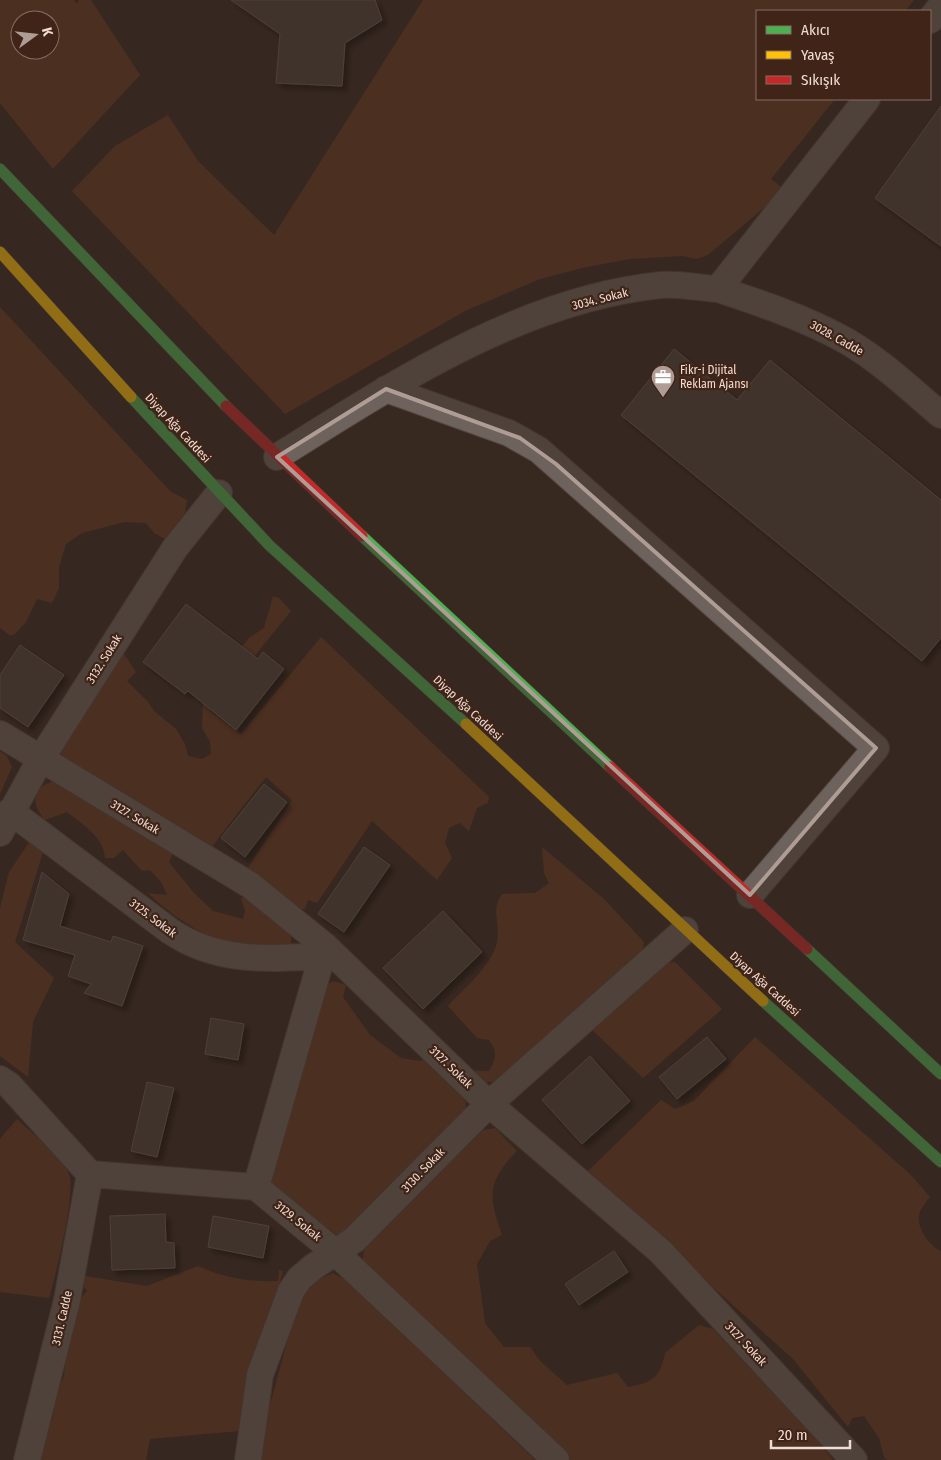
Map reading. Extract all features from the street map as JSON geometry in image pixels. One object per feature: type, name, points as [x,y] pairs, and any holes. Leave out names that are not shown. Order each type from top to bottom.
[{"type":"main road","points":[[0,169],[187,368],[277,457],[589,749],[941,1074]]},
{"type":"main road","name":"Diyap Ağa Caddesi","points":[[0,252],[219,493],[269,545],[422,683],[685,930],[941,1162]]},
{"type":"street","points":[[931,19],[941,6]]},
{"type":"street","points":[[718,289],[866,100]]},
{"type":"street","name":"3034. Sokak","points":[[277,457],[386,389],[440,359],[510,326],[590,299],[662,285],[718,289]]},
{"type":"street","name":"3028. Cadde","points":[[718,289],[761,303],[842,339],[878,362],[941,414]]},
{"type":"street","points":[[386,389],[509,434],[538,450],[876,748],[750,896]]},
{"type":"street","name":"3132. Sokak","points":[[5,822],[40,760],[174,548],[219,493]]},
{"type":"street","name":"3127. Sokak","points":[[0,734],[250,886],[489,1104],[660,1252],[854,1460]]},
{"type":"street","name":"3125. Sokak","points":[[5,822],[170,931],[197,946],[228,956],[244,958],[323,951]]},
{"type":"street","name":"3130. Sokak","points":[[248,1460],[260,1375],[291,1291],[299,1279],[313,1267],[354,1240],[489,1104],[685,930]]},
{"type":"street","points":[[0,1078],[9,1085],[90,1174],[256,1187],[323,951]]},
{"type":"street","name":"3131. Cadde","points":[[27,1460],[67,1300],[90,1174]]},
{"type":"street","name":"3129. Sokak","points":[[256,1187],[336,1253],[556,1460]]},
{"type":"highlighted area","points":[[386,389],[520,438],[556,464],[876,748],[750,895],[277,457]]},
{"type":"shaded area","points":[[0,0],[74,0],[77,4],[79,0],[91,0],[140,75],[53,169],[0,103]]},
{"type":"shaded area","points":[[423,0],[914,0],[906,10],[756,10],[756,100],[834,100],[771,179],[785,190],[708,255],[696,259],[683,256],[630,259],[582,268],[540,279],[465,311],[285,414],[72,191],[115,146],[168,115],[198,161],[274,235]]},
{"type":"shaded area","points":[[0,307],[171,492],[187,500],[185,513],[165,539],[154,533],[146,523],[125,522],[82,533],[66,544],[59,567],[59,588],[52,603],[37,599],[26,622],[14,635],[9,635],[0,628]]},
{"type":"shaded area","points":[[273,596],[279,598],[291,611],[210,711],[241,734],[321,637],[489,797],[488,803],[477,808],[469,831],[460,823],[449,828],[445,843],[452,858],[437,880],[372,821],[317,903],[308,900],[305,909],[297,909],[247,869],[292,800],[266,777],[210,849],[60,760],[59,747],[124,654],[136,672],[127,681],[148,702],[154,711],[176,729],[185,744],[188,756],[202,759],[211,754],[210,742],[202,728],[203,702],[237,652],[250,637],[264,628]]},
{"type":"shaded area","points":[[0,751],[7,756],[12,767],[0,794]]},
{"type":"shaded area","points":[[54,781],[174,851],[169,862],[194,893],[213,911],[243,919],[245,910],[241,899],[245,895],[291,932],[291,945],[256,948],[231,944],[205,934],[168,911],[148,893],[167,895],[161,882],[150,870],[142,871],[123,850],[114,858],[105,858],[104,850],[96,837],[67,812],[45,820],[37,808],[37,792],[41,787]]},
{"type":"shaded area","points":[[30,841],[44,849],[15,942],[54,978],[33,1022],[28,1077],[0,1056],[0,908],[9,872]]},
{"type":"shaded area","points":[[542,847],[604,899],[644,942],[642,955],[623,967],[590,1001],[500,1082],[481,1082],[465,1070],[489,1071],[494,1059],[494,1048],[489,1040],[477,1038],[448,1006],[484,968],[494,951],[498,935],[496,912],[502,894],[535,893],[549,883],[544,873]]},
{"type":"shaded area","points":[[675,962],[722,1009],[643,1078],[590,1028],[663,963]]},
{"type":"shaded area","points":[[333,981],[346,985],[343,997],[370,1035],[401,1058],[420,1061],[428,1056],[466,1102],[465,1115],[345,1234],[335,1234],[283,1194],[269,1180],[324,987]]},
{"type":"shaded area","points":[[755,1037],[911,1175],[930,1197],[921,1210],[919,1220],[925,1236],[932,1245],[941,1251],[941,1460],[888,1460],[884,1457],[879,1438],[864,1416],[852,1418],[848,1427],[793,1359],[586,1173],[661,1100],[675,1109],[694,1101]]},
{"type":"shaded area","points":[[17,1119],[55,1154],[70,1178],[71,1188],[67,1219],[49,1298],[0,1292],[0,1139]]},
{"type":"shaded area","points":[[495,1128],[517,1151],[500,1172],[493,1190],[494,1209],[502,1235],[490,1241],[477,1264],[485,1323],[504,1347],[530,1347],[541,1362],[567,1385],[617,1373],[628,1387],[643,1384],[654,1378],[665,1353],[699,1325],[713,1329],[811,1432],[833,1460],[568,1460],[362,1264],[365,1244],[483,1130]]},
{"type":"shaded area","points":[[198,1266],[227,1276],[257,1281],[278,1281],[279,1270],[283,1271],[239,1431],[150,1439],[146,1460],[36,1460],[47,1426],[52,1420],[57,1392],[64,1376],[67,1345],[75,1305],[87,1291],[83,1285],[85,1276],[147,1286]]},
{"type":"shaded area","points":[[333,1273],[345,1280],[535,1460],[258,1460],[262,1434],[299,1298],[317,1280]]},
{"type":"building","points":[[231,0],[375,0],[382,20],[345,43],[342,86],[276,83],[280,34]]},
{"type":"building","points":[[941,106],[941,246],[875,198]]},
{"type":"building","points":[[674,349],[737,400],[770,360],[941,500],[941,638],[922,661],[621,415]]},
{"type":"building","points":[[186,604],[258,659],[263,652],[284,669],[236,730],[188,691],[185,694],[143,662]]},
{"type":"building","points":[[20,645],[64,675],[28,727],[0,708],[0,675]]},
{"type":"building","points":[[264,784],[287,802],[245,857],[221,838]]},
{"type":"building","points":[[364,847],[390,865],[344,932],[318,914]]},
{"type":"building","points":[[42,872],[69,894],[60,926],[111,942],[113,936],[143,946],[122,1006],[84,993],[91,984],[68,976],[75,955],[23,940]]},
{"type":"building","points":[[443,911],[482,952],[423,1009],[383,968]]},
{"type":"building","points":[[211,1018],[244,1024],[238,1060],[205,1054]]},
{"type":"building","points":[[707,1037],[726,1059],[677,1099],[659,1077]]},
{"type":"building","points":[[590,1056],[630,1101],[582,1144],[542,1100]]},
{"type":"building","points":[[147,1082],[174,1088],[157,1157],[131,1151]]},
{"type":"building","points":[[165,1214],[166,1242],[174,1243],[175,1268],[112,1270],[110,1216]]},
{"type":"building","points":[[213,1216],[269,1226],[263,1258],[208,1247]]},
{"type":"building","points":[[614,1251],[628,1272],[579,1305],[565,1284]]},
{"type":"traffic: fast","points":[[0,169],[226,406]]},
{"type":"traffic: fast","points":[[131,397],[269,545],[466,724]]},
{"type":"traffic: fast","points":[[362,536],[610,767]]},
{"type":"traffic: fast","points":[[807,949],[941,1074]]},
{"type":"traffic: fast","points":[[763,1001],[941,1162]]},
{"type":"traffic: slow","points":[[0,252],[131,397]]},
{"type":"traffic: slow","points":[[466,724],[763,1001]]},
{"type":"traffic: jam","points":[[226,406],[362,536]]},
{"type":"traffic: jam","points":[[610,767],[807,949]]},
{"type":"place","name":"Fikr-i Dijital Reklam Ajansı","points":[[663,398]]}]
